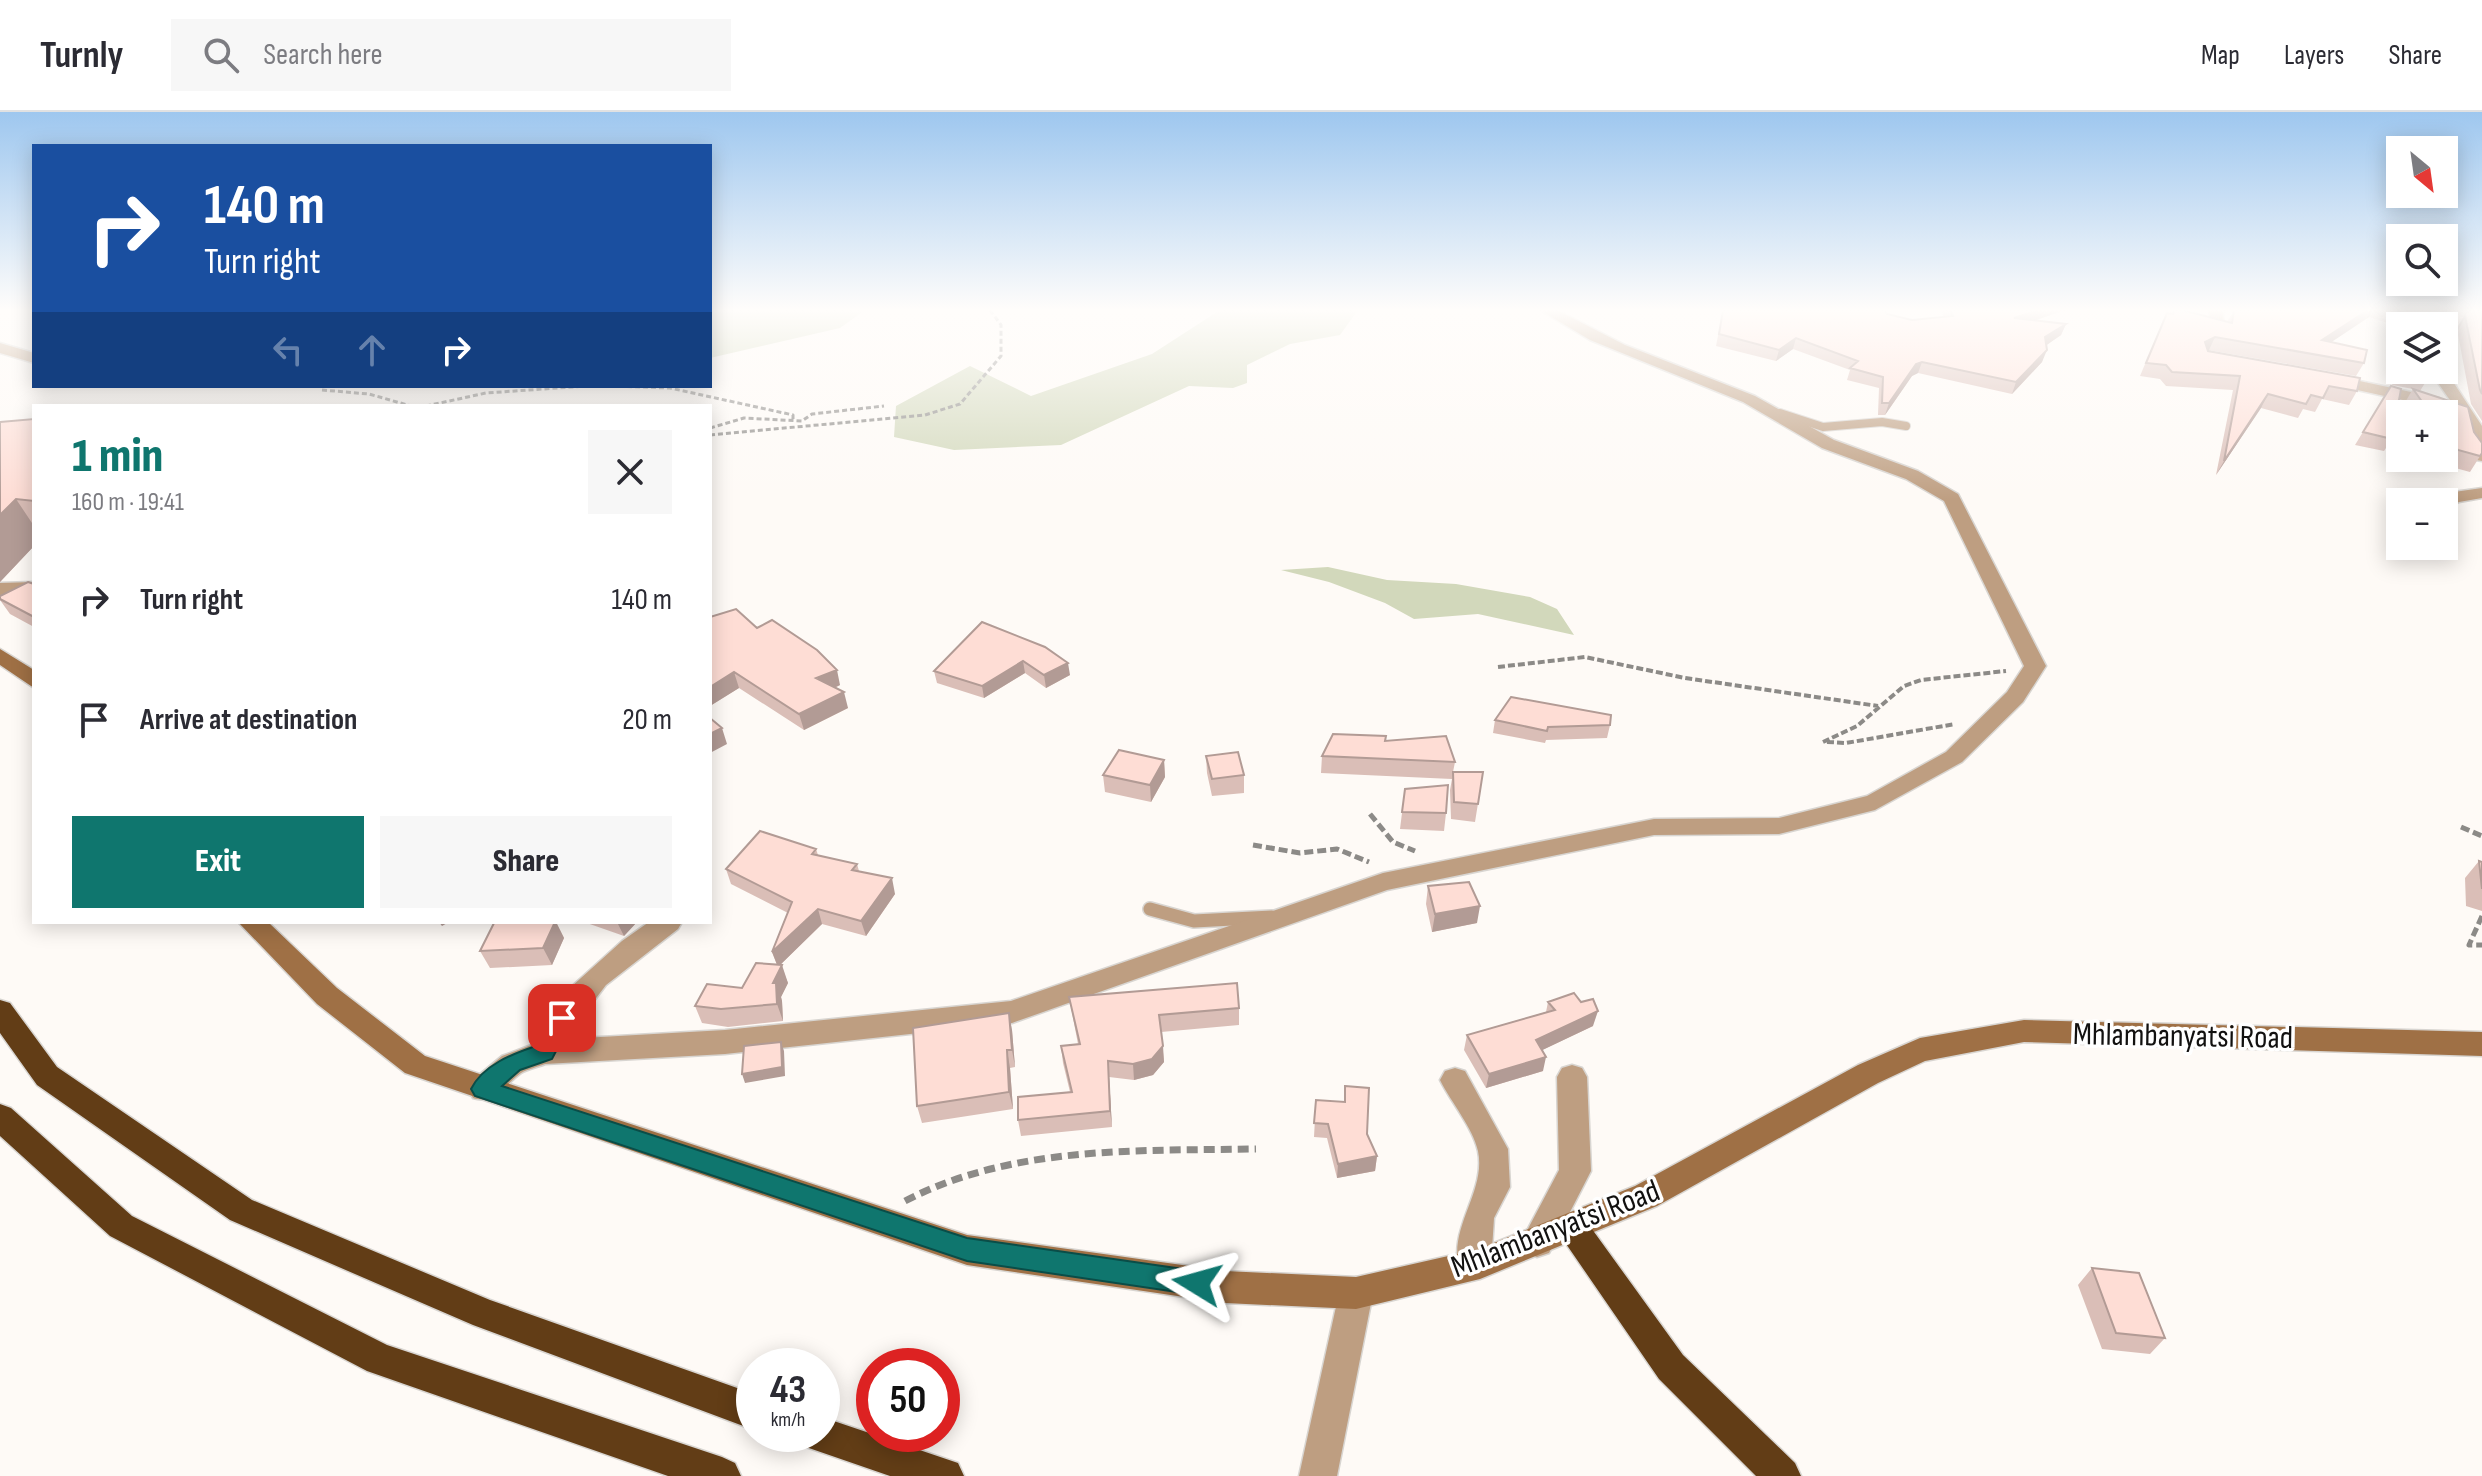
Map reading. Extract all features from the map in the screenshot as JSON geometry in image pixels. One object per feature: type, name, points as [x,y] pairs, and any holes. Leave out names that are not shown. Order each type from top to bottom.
[{"type":"highway","points":[[0,1011],[47,1076],[241,1210],[485,1314],[736,1405]]},
{"type":"highway","points":[[0,1117],[121,1226],[379,1359],[722,1476]]},
{"type":"highway","points":[[1573,1228],[1671,1367],[1782,1476]]},
{"type":"highway","points":[[840,1441],[945,1476]]},
{"type":"main road","points":[[0,655],[32,679]]},
{"type":"main road","name":"Mhlambanyatsi Road","points":[[253,924],[327,996],[415,1065],[967,1250],[1225,1287],[1356,1293],[1474,1265],[1573,1228],[1646,1196],[1868,1074],[1920,1050],[2024,1031],[2482,1044]]},
{"type":"street","points":[[483,1089],[512,1064],[544,1052],[725,1042],[1012,1012],[1279,917],[1403,878],[1654,827],[1779,826],[1875,802],[1954,757],[2015,697],[2035,666],[1952,498],[1933,483],[1807,434],[1773,411],[1685,374]]},
{"type":"street","points":[[2306,376],[2465,410]]},
{"type":"street","points":[[2447,384],[2478,436],[2476,447],[2482,456]]},
{"type":"street","points":[[2458,496],[2482,493]]},
{"type":"street","points":[[0,589],[32,588]]},
{"type":"street","points":[[544,1052],[562,1018],[594,979],[666,924]]},
{"type":"street","points":[[1537,1242],[1575,1171],[1572,1077]]},
{"type":"street","points":[[1455,1080],[1493,1149],[1494,1187],[1478,1217],[1474,1265]]},
{"type":"street","points":[[1322,1462],[1356,1293]]},
{"type":"lane","points":[[1773,411],[1823,427],[1882,422],[1906,426]]},
{"type":"lane","points":[[1150,909],[1164,918],[1198,921],[1246,916],[1279,917]]},
{"type":"path","points":[[712,435],[925,415],[960,404],[986,374]]},
{"type":"path","points":[[436,404],[510,389],[564,388]]},
{"type":"path","points":[[645,388],[679,390],[706,398],[764,407],[793,415],[793,419]]},
{"type":"path","points":[[322,390],[369,394],[404,404]]},
{"type":"path","points":[[712,427],[744,418],[802,421],[812,414],[884,406]]},
{"type":"path","points":[[1498,667],[1585,657],[1685,678],[1878,706]]},
{"type":"path","points":[[1992,718],[1846,743],[1823,742],[1857,726],[1904,686],[1921,680],[2035,666]]},
{"type":"path","points":[[1370,814],[1393,842],[1462,865]]},
{"type":"path","points":[[2461,827],[2482,836]]},
{"type":"path","points":[[1253,845],[1300,853],[1337,849],[1360,856],[1403,878]]},
{"type":"path","points":[[2482,916],[2469,945],[2482,945]]},
{"type":"path","points":[[868,1219],[953,1178],[1026,1160],[1096,1152],[1256,1149]]},
{"type":"green space","points":[[956,374],[986,374],[1031,396],[1095,374],[1247,374],[1247,383],[1233,388],[1189,386],[1061,445],[954,450],[894,437],[896,406]]},
{"type":"green space","points":[[1328,567],[1387,580],[1456,584],[1530,597],[1557,609],[1574,635],[1478,614],[1414,619],[1385,603],[1329,582],[1281,570]]},
{"type":"building","points":[[1871,374],[1909,374],[1889,403],[1882,403],[1883,377]]},
{"type":"building","points":[[1977,374],[2024,374],[2016,382]]},
{"type":"building","points":[[2200,374],[2336,374],[2360,378],[2357,391],[2329,386],[2323,398],[2311,395],[2306,404],[2268,394],[2224,461],[2240,376]]},
{"type":"building","points":[[2477,374],[2482,374],[2482,394],[2480,390]]},
{"type":"building","points":[[2391,386],[2401,389],[2399,400],[2386,400],[2386,438],[2363,432]]},
{"type":"building","points":[[2413,389],[2447,400],[2421,400]]},
{"type":"building","points":[[2458,404],[2468,407],[2474,432],[2482,443],[2480,456],[2458,450]]},
{"type":"building","points":[[32,419],[32,501],[16,499],[0,515],[0,422]]},
{"type":"building","points":[[28,582],[32,583],[32,616],[0,599],[0,596]]},
{"type":"building","points":[[736,609],[757,628],[772,620],[817,650],[837,670],[816,678],[844,692],[799,714],[734,672],[712,686],[712,616]]},
{"type":"building","points":[[982,622],[1045,647],[1068,663],[1044,675],[1023,661],[982,686],[934,671]]},
{"type":"building","points":[[1511,697],[1611,715],[1610,725],[1548,727],[1547,731],[1495,720]]},
{"type":"building","points":[[712,720],[722,728],[712,733]]},
{"type":"building","points":[[1333,734],[1386,736],[1385,741],[1446,736],[1455,762],[1322,756]]},
{"type":"building","points":[[1119,750],[1164,760],[1150,785],[1103,775]]},
{"type":"building","points":[[1238,752],[1244,775],[1212,779],[1206,756]]},
{"type":"building","points":[[1453,772],[1483,772],[1478,804],[1454,802]]},
{"type":"building","points":[[1448,785],[1446,813],[1402,812],[1405,789]]},
{"type":"building","points":[[760,831],[816,849],[812,854],[857,864],[852,870],[892,878],[861,921],[818,909],[772,952],[792,902],[726,869]]},
{"type":"building","points":[[2479,861],[2482,862],[2482,889]]},
{"type":"building","points":[[1469,882],[1480,906],[1435,914],[1428,886]]},
{"type":"building","points":[[494,924],[554,924],[543,948],[480,951]]},
{"type":"building","points":[[756,963],[782,965],[773,983],[776,983],[777,1004],[721,1009],[695,1006],[707,984],[742,988]]},
{"type":"building","points":[[1237,983],[1239,1008],[1159,1015],[1163,1046],[1152,1059],[1133,1064],[1108,1061],[1110,1111],[1018,1120],[1018,1097],[1072,1092],[1061,1046],[1080,1044],[1069,997]]},
{"type":"building","points":[[1574,993],[1581,1002],[1593,999],[1598,1011],[1536,1040],[1546,1057],[1489,1074],[1467,1035],[1555,1010],[1548,1002]]},
{"type":"building","points":[[1009,1013],[1012,1050],[1007,1050],[1009,1092],[917,1106],[913,1028]]},
{"type":"building","points":[[781,1042],[782,1067],[742,1074],[744,1046]]},
{"type":"building","points":[[1345,1086],[1369,1088],[1367,1134],[1377,1156],[1338,1164],[1328,1124],[1314,1123],[1316,1100],[1345,1102]]},
{"type":"building","points":[[2092,1268],[2139,1273],[2165,1338],[2116,1333]]},
{"type":"route","points":[[562,1018],[544,1052],[512,1064],[483,1089],[967,1250],[1197,1283]]}]
